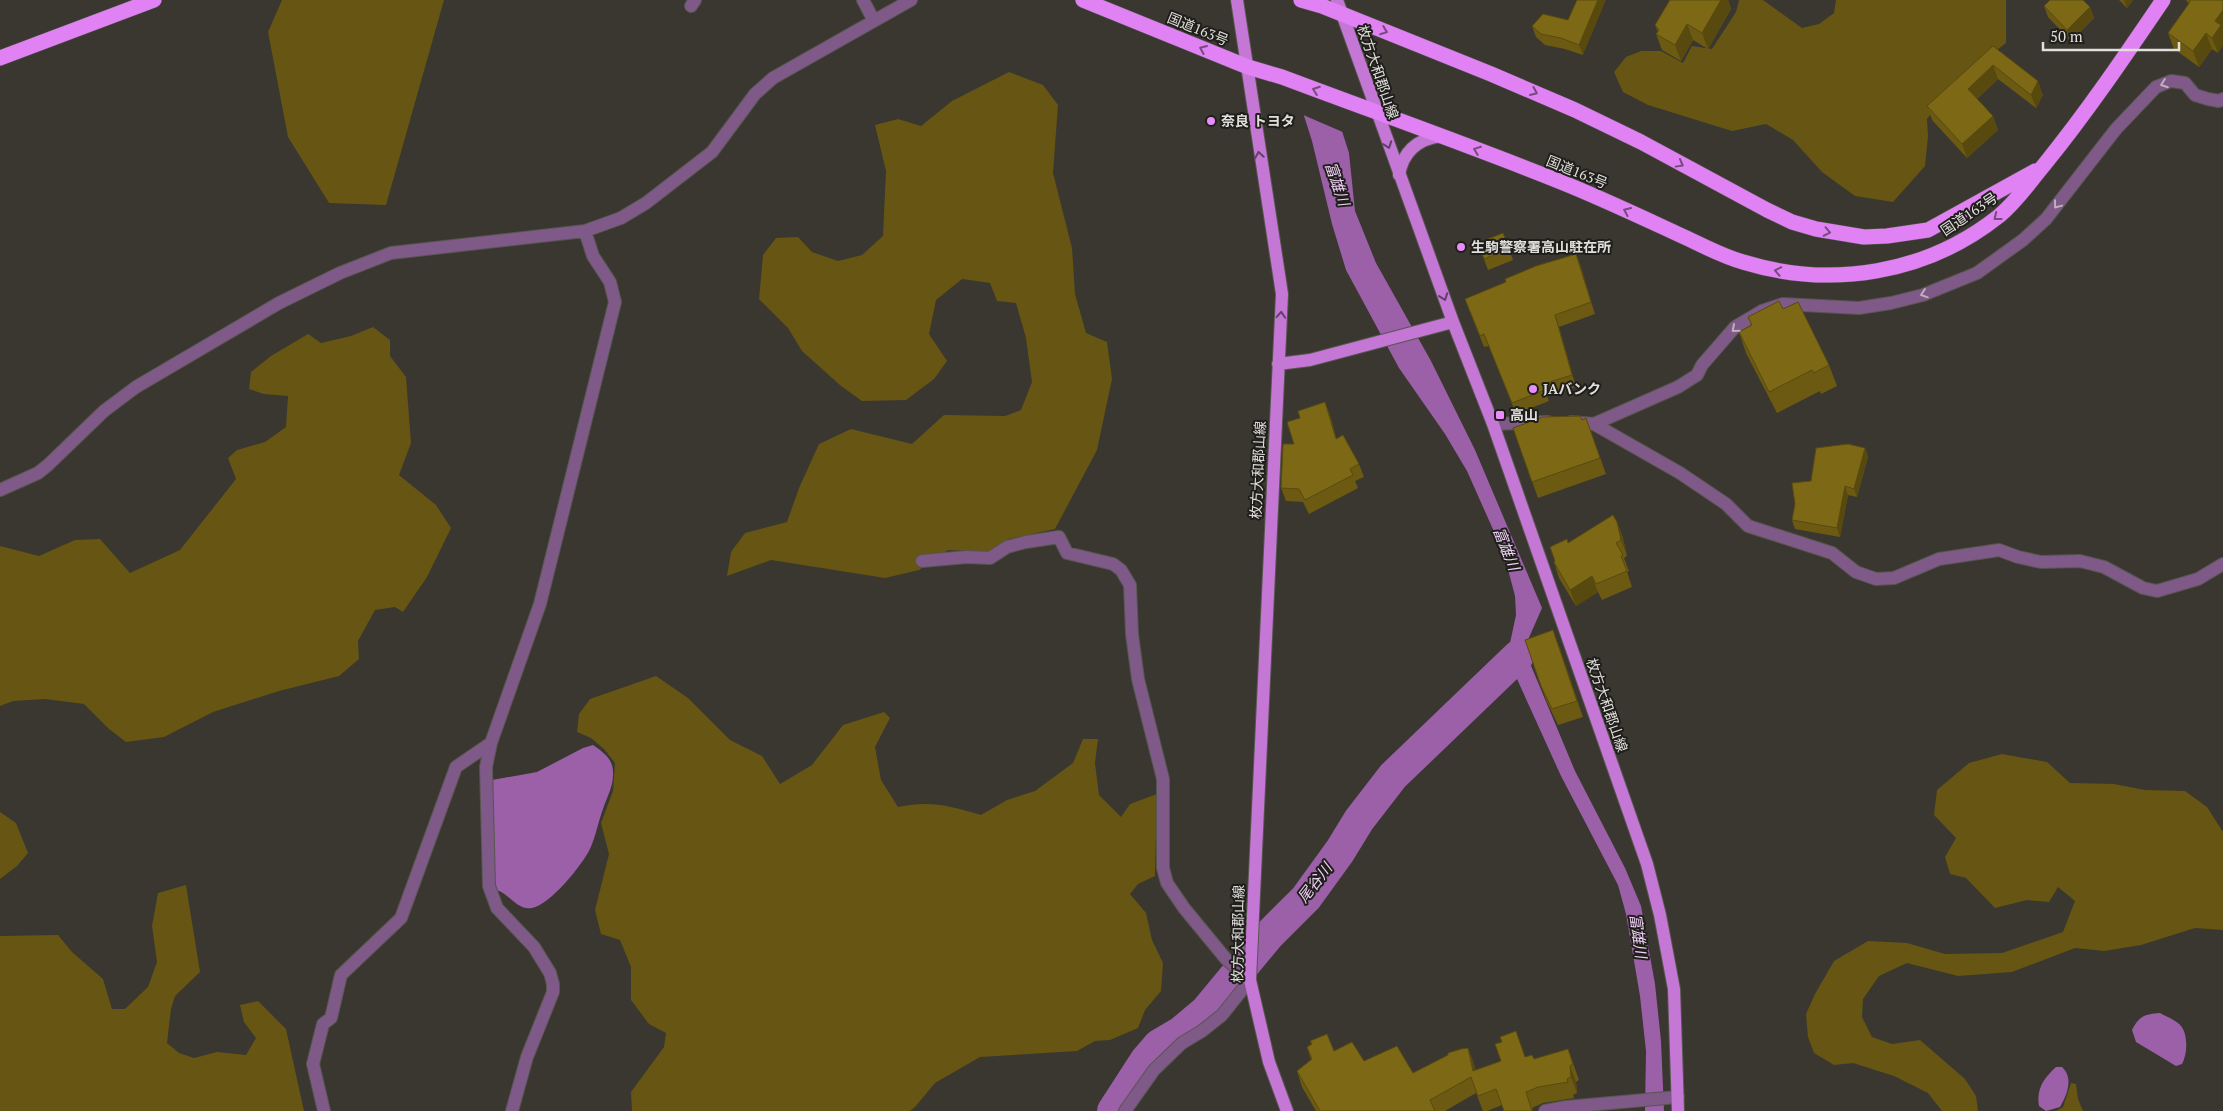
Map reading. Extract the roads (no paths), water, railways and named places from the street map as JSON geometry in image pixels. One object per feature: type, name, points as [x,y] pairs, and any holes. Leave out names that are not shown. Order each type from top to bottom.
[{"type":"highway","points":[[0,58],[154,0]]},
{"type":"highway","name":"国道163号","points":[[1083,0],[1248,67],[1282,77],[1350,102],[1376,114],[1441,136],[1561,182],[1740,261],[1778,271],[1811,276],[1840,276],[1870,272],[1930,257],[1959,243],[2000,215],[2020,196],[2083,115],[2163,0]]},
{"type":"highway","name":"国道163号","points":[[1301,0],[1322,6],[1492,74],[1575,110],[1641,142],[1767,210],[1792,222],[1816,229],[1864,237],[1887,236],[1928,230],[2041,168]]},
{"type":"main road","name":"枚方大和郡山線","points":[[1237,0],[1282,294],[1250,980],[1268,1062],[1287,1111]]},
{"type":"main road","name":"枚方大和郡山線","points":[[1337,0],[1376,114],[1493,424],[1647,864],[1660,915],[1674,989],[1678,1111]]},
{"type":"main road","points":[[1399,175],[1402,163],[1413,147],[1424,139],[1441,136]]},
{"type":"main road","points":[[1278,364],[1310,360],[1427,331],[1453,322]]},
{"type":"street","points":[[863,0],[874,21]]},
{"type":"street","points":[[0,490],[38,473],[48,466],[104,411],[136,388],[279,303],[340,273],[391,253],[585,231],[621,218],[646,203],[712,152],[755,94],[773,78],[911,0]]},
{"type":"street","points":[[1594,424],[1678,387],[1697,375],[1702,365],[1735,327],[1762,311],[1783,304],[1859,308],[1891,303],[1922,295],[1977,273],[2022,240],[2046,219],[2116,129],[2156,87],[2171,81],[2178,82],[2184,84],[2195,94],[2208,99],[2219,101],[2223,99]]},
{"type":"street","points":[[512,1111],[527,1057],[553,992],[553,984],[550,973],[534,947],[497,908],[489,886],[486,767],[491,743],[540,604],[615,302],[610,282],[593,256],[585,231]]},
{"type":"street","points":[[1493,424],[1539,421],[1594,424],[1680,473],[1726,504],[1748,526],[1832,553],[1856,572],[1876,579],[1894,578],[1939,559],[1999,550],[2018,557],[2041,562],[2080,561],[2104,567],[2143,588],[2158,591],[2198,579],[2223,564]]},
{"type":"street","points":[[922,561],[967,557],[990,558],[1007,547],[1059,537],[1067,553],[1112,564],[1121,570],[1130,585],[1132,634],[1138,679],[1163,779],[1163,868],[1167,883],[1184,908],[1226,958],[1250,980],[1222,1015],[1202,1031],[1182,1043],[1154,1070],[1125,1111]]},
{"type":"street","points":[[324,1111],[313,1064],[324,1024],[331,1018],[341,975],[401,918],[456,767],[491,743]]},
{"type":"street","points":[[1546,1111],[1566,1107],[1678,1096]]},
{"type":"water","name":"富雄川","points":[[1320,62],[1349,153],[1355,211],[1376,263],[1431,361],[1475,450],[1542,608],[1524,649],[1575,771],[1625,868],[1641,906],[1655,984],[1661,1041],[1664,1111],[1645,1111],[1646,1051],[1640,996],[1626,914],[1618,885],[1561,776],[1507,657],[1516,615],[1515,596],[1504,554],[1467,471],[1445,434],[1399,368],[1346,270],[1332,224],[1312,141],[1292,78]]},
{"type":"water","points":[[593,745],[604,753],[611,763],[613,777],[590,849],[573,874],[548,900],[532,908],[522,907],[505,894],[496,890],[493,877],[492,780],[537,772],[583,748]]},
{"type":"water","points":[[2160,1013],[2176,1021],[2183,1029],[2186,1037],[2186,1047],[2182,1064],[2176,1066],[2136,1042],[2132,1030],[2137,1022],[2146,1015]]},
{"type":"water","points":[[2056,1067],[2062,1067],[2066,1071],[2068,1087],[2060,1107],[2046,1111],[2039,1106],[2040,1089],[2048,1075]]},
{"type":"waterway","name":"尾谷川","points":[[1113,1111],[1146,1060],[1159,1045],[1181,1032],[1206,1011],[1268,936],[1306,898],[1340,851],[1359,820],[1393,776],[1518,656]]},
{"type":"place","name":"奈良 トヨタ","points":[[1211,121]]},
{"type":"place","name":"生駒警察署高山駐在所","points":[[1461,247]]},
{"type":"place","name":"JAバンク","points":[[1533,389]]},
{"type":"place","name":"高山","points":[[1500,415]]}]
